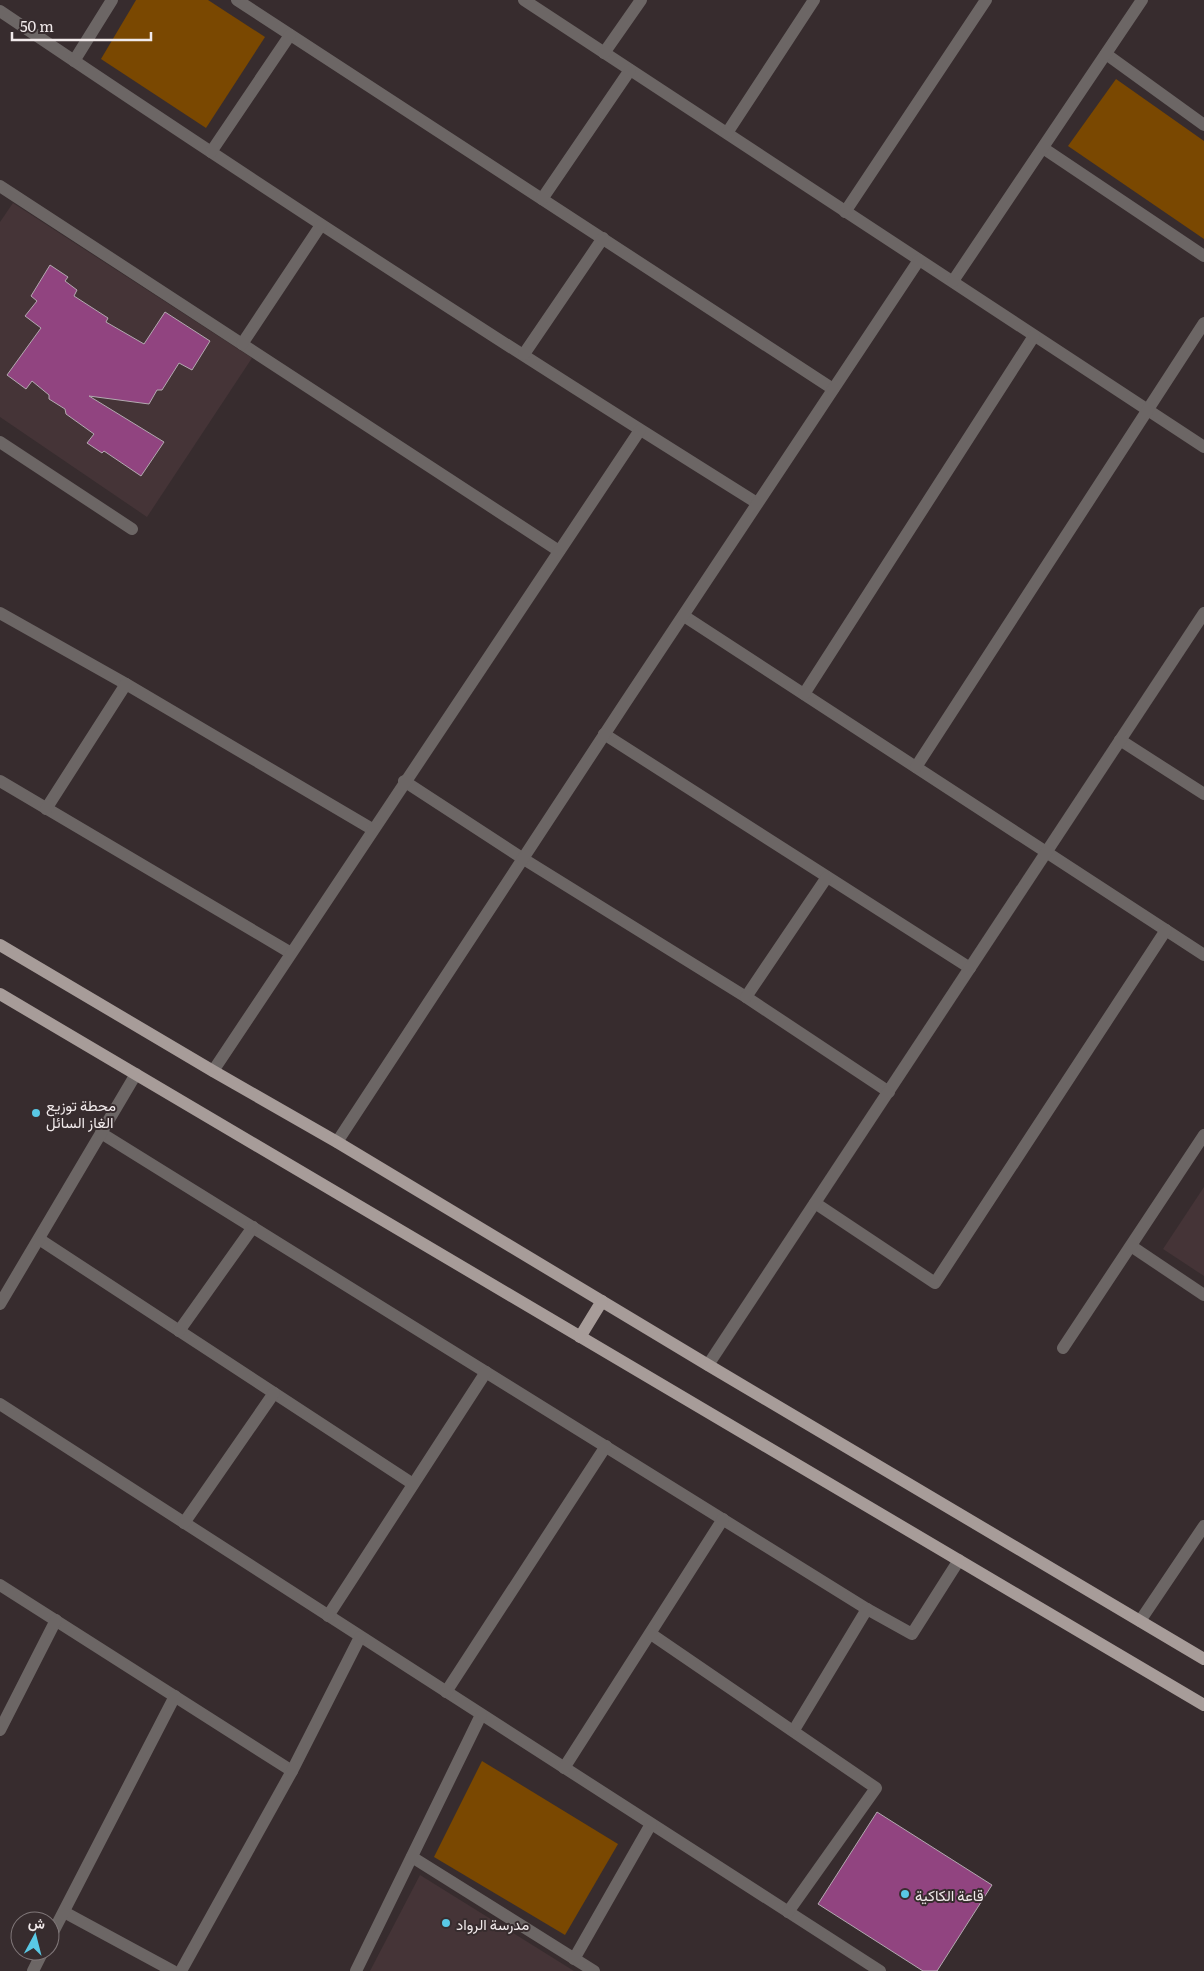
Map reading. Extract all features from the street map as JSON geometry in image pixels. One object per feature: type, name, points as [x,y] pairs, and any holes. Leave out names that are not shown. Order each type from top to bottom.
[{"type":"main road","points":[[0,945],[213,1071],[338,1142],[602,1302],[1204,1659]]},
{"type":"main road","points":[[0,994],[1204,1705]]},
{"type":"main road","points":[[580,1337],[602,1302]]},
{"type":"street","points":[[74,61],[112,0]]},
{"type":"street","points":[[237,0],[833,389]]},
{"type":"street","points":[[524,0],[1204,448]]},
{"type":"street","points":[[604,53],[640,0]]},
{"type":"street","points":[[727,133],[814,0]]},
{"type":"street","points":[[845,212],[986,0]]},
{"type":"street","points":[[953,282],[1142,0]]},
{"type":"street","points":[[0,11],[321,225],[757,503]]},
{"type":"street","points":[[211,152],[290,35]]},
{"type":"street","points":[[1106,54],[1204,125]]},
{"type":"street","points":[[542,199],[630,70]]},
{"type":"street","points":[[1043,148],[1204,256]]},
{"type":"street","points":[[0,186],[559,551]]},
{"type":"street","points":[[242,344],[321,225]]},
{"type":"street","points":[[524,354],[603,238]]},
{"type":"street","points":[[338,1142],[522,858],[919,260]]},
{"type":"street","points":[[916,767],[1204,324]]},
{"type":"street","points":[[804,694],[1034,336]]},
{"type":"street","points":[[213,1071],[372,829],[640,430]]},
{"type":"street","points":[[0,442],[132,529]]},
{"type":"street","points":[[708,1365],[1120,740],[1199,630],[1204,612]]},
{"type":"street","points":[[0,613],[126,684],[372,829]]},
{"type":"street","points":[[684,616],[1204,955]]},
{"type":"street","points":[[46,809],[126,684]]},
{"type":"street","points":[[604,734],[970,968]]},
{"type":"street","points":[[1120,740],[1204,794]]},
{"type":"street","points":[[0,781],[291,953]]},
{"type":"street","points":[[404,781],[522,858],[746,997],[889,1092]]},
{"type":"street","points":[[746,997],[827,877]]},
{"type":"street","points":[[815,1203],[935,1283],[1166,930]]},
{"type":"street","points":[[0,1304],[136,1074]]},
{"type":"street","points":[[101,1134],[867,1609],[912,1634],[959,1560]]},
{"type":"street","points":[[1063,1348],[1204,1135]]},
{"type":"street","points":[[179,1331],[252,1227]]},
{"type":"street","points":[[39,1239],[413,1484]]},
{"type":"street","points":[[1130,1246],[1204,1296]]},
{"type":"street","points":[[328,1616],[486,1372]]},
{"type":"street","points":[[184,1523],[274,1393]]},
{"type":"street","points":[[0,1405],[880,1971]]},
{"type":"street","points":[[446,1692],[606,1446]]},
{"type":"street","points":[[564,1768],[723,1519]]},
{"type":"street","points":[[1140,1621],[1204,1526]]},
{"type":"street","points":[[0,1585],[292,1771]]},
{"type":"street","points":[[794,1730],[867,1609]]},
{"type":"street","points":[[0,1730],[56,1620]]},
{"type":"street","points":[[651,1634],[794,1730],[876,1788],[788,1912]]},
{"type":"street","points":[[182,1971],[292,1771],[360,1637]]},
{"type":"street","points":[[60,1919],[175,1696]]},
{"type":"street","points":[[356,1971],[481,1715]]},
{"type":"street","points":[[574,1959],[651,1824]]},
{"type":"street","points":[[412,1857],[594,1971]]},
{"type":"street","points":[[64,1912],[173,1971]]},
{"type":"shaded area","points":[[136,0],[208,0],[265,37],[206,128],[101,59]]},
{"type":"shaded area","points":[[1116,79],[1204,141],[1204,239],[1068,146]]},
{"type":"shaded area","points":[[13,203],[252,358],[147,517],[0,417],[0,222]]},
{"type":"shaded area","points":[[1204,1187],[1204,1276],[1163,1249]]},
{"type":"shaded area","points":[[482,1761],[618,1844],[565,1935],[434,1857]]},
{"type":"shaded area","name":"مدرسة الرواد","points":[[420,1875],[574,1971],[370,1971]]},
{"type":"building","points":[[50,265],[68,277],[65,281],[77,290],[74,296],[108,318],[106,322],[144,344],[165,312],[210,341],[192,370],[179,363],[162,390],[157,390],[149,404],[89,396],[164,442],[141,476],[104,451],[102,453],[87,443],[94,434],[66,414],[65,409],[49,399],[49,395],[32,381],[26,389],[7,375],[41,328],[25,316],[37,301],[31,296]]},
{"type":"building","name":"قاعة الكاكية","points":[[877,1812],[992,1885],[937,1971],[923,1971],[818,1904]]},
{"type":"place","name":"محطة توزيع الغاز السائل","points":[[36,1113]]},
{"type":"place","name":"قاعة الكاكية","points":[[905,1894]]},
{"type":"place","name":"مدرسة الرواد","points":[[446,1923]]}]
